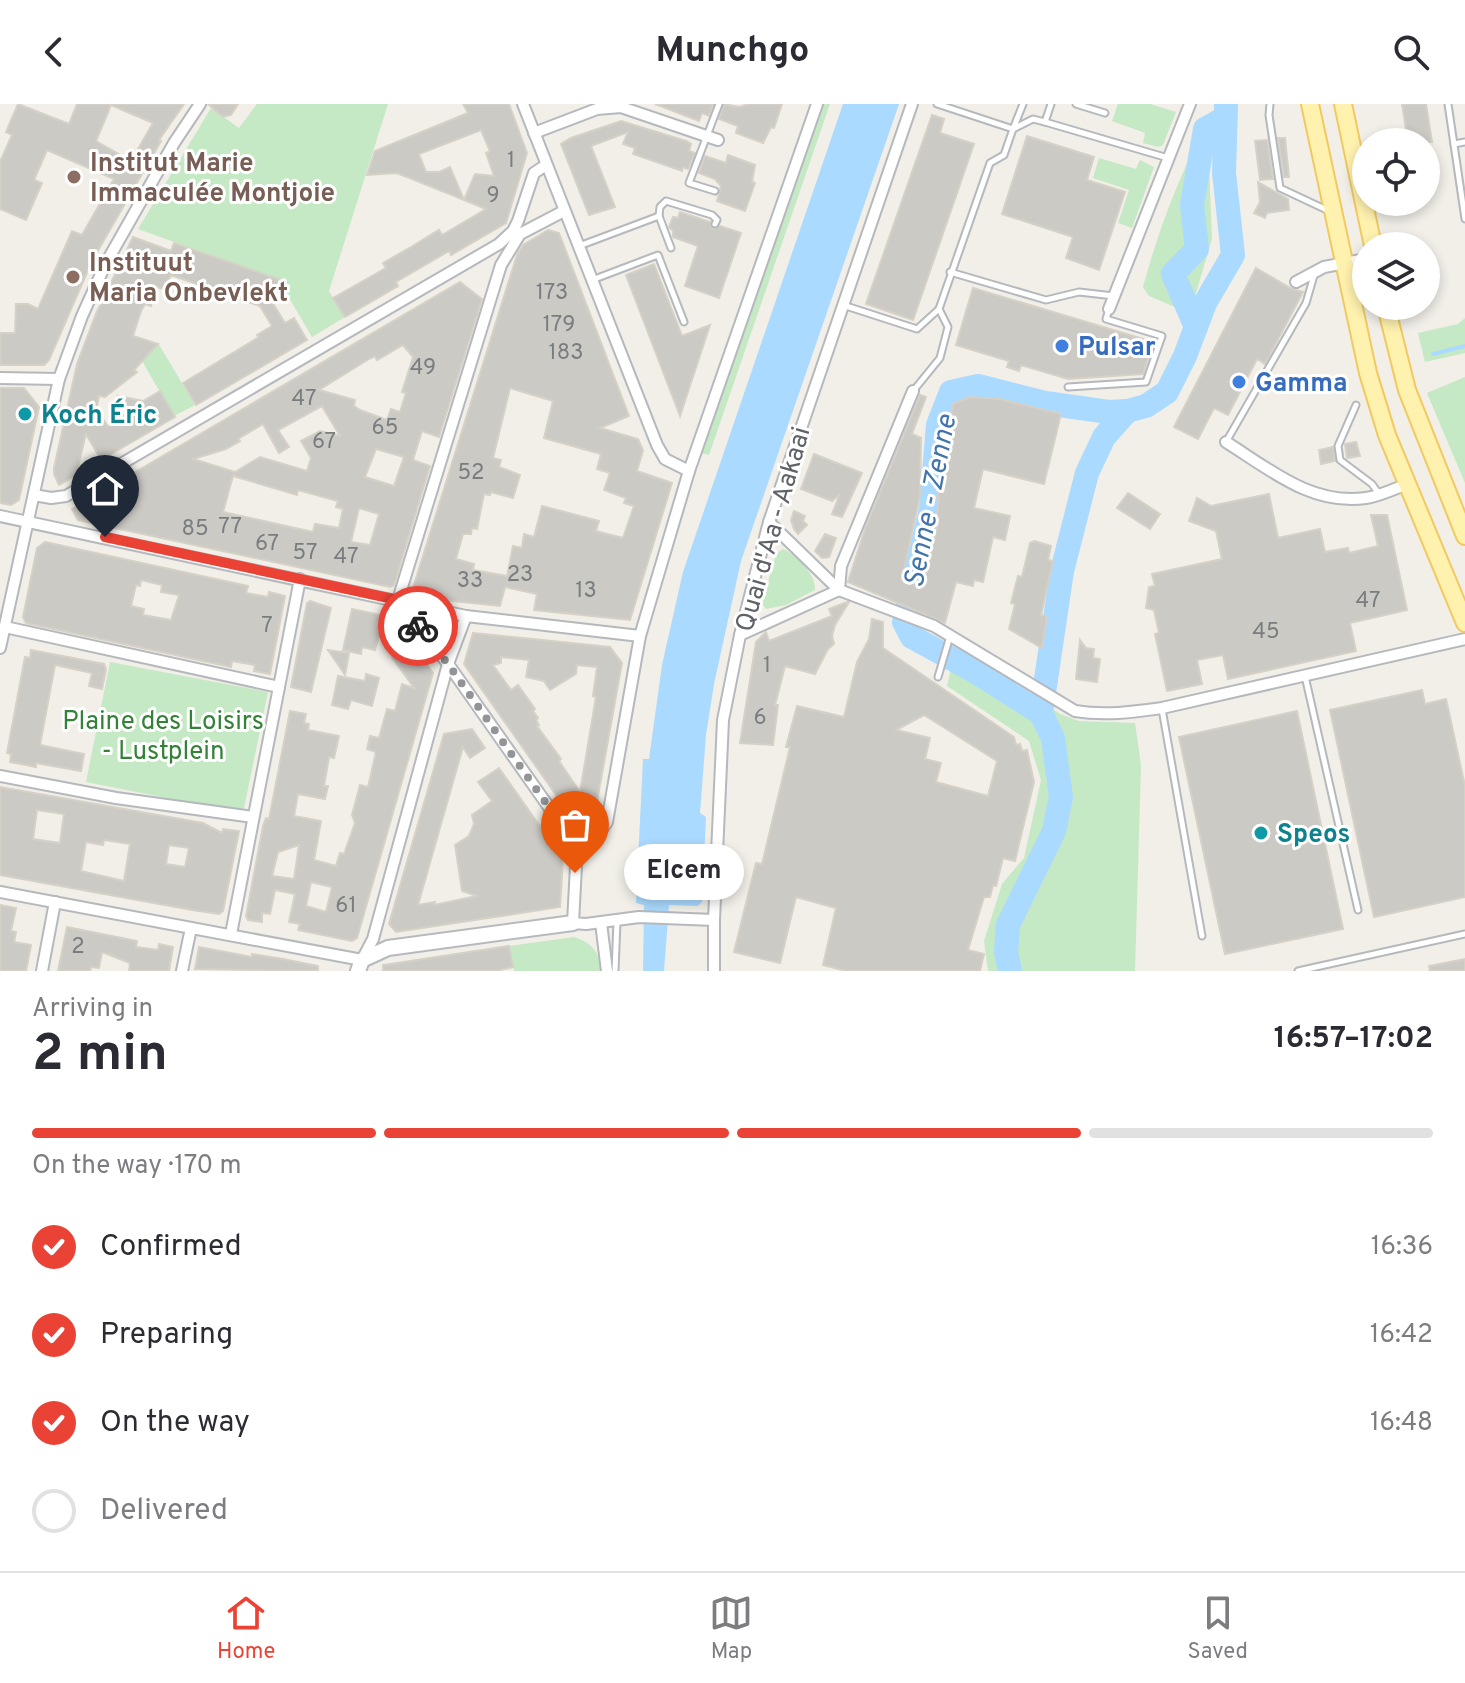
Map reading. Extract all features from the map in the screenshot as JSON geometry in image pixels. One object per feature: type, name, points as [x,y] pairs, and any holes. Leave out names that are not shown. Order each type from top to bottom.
[{"type":"main road","points":[[1310,104],[1368,373],[1387,435],[1465,623]]},
{"type":"main road","points":[[1343,104],[1370,232]]},
{"type":"main road","points":[[1390,320],[1407,390],[1465,536]]},
{"type":"street","points":[[0,648],[5,627],[6,595],[34,495],[59,379],[82,316],[106,263],[174,143],[200,104]]},
{"type":"street","points":[[523,104],[657,445],[665,459],[689,471]]},
{"type":"street","points":[[577,847],[599,833],[607,822],[640,636],[689,471],[817,104]]},
{"type":"street","name":"Quai d'Aa - Aakaai","points":[[714,971],[723,720],[740,635],[769,522],[912,104]]},
{"type":"street","points":[[1109,309],[1190,104]]},
{"type":"street","points":[[534,133],[597,109],[621,107],[718,140]]},
{"type":"street","points":[[398,600],[501,265],[516,232],[534,173],[546,165]]},
{"type":"street","points":[[34,495],[51,498],[66,496],[516,232],[564,211]]},
{"type":"street","points":[[487,251],[501,265]]},
{"type":"street","points":[[1296,282],[1324,267],[1352,262]]},
{"type":"street","points":[[0,378],[59,379]]},
{"type":"street","points":[[839,590],[841,566],[913,391]]},
{"type":"street","points":[[1226,442],[1300,489],[1327,498],[1366,499],[1407,484]]},
{"type":"street","points":[[0,516],[466,616],[640,636]]},
{"type":"street","points":[[769,522],[839,590],[906,616],[1075,711],[1125,713],[1162,708],[1465,639]]},
{"type":"street","points":[[231,934],[300,579]]},
{"type":"street","points":[[740,635],[839,590]]},
{"type":"street","points":[[398,600],[448,664],[577,847],[573,923]]},
{"type":"street","points":[[360,966],[373,939],[448,664],[466,616]]},
{"type":"street","points":[[5,627],[279,687]]},
{"type":"street","points":[[0,776],[116,798],[253,817]]},
{"type":"street","points":[[0,892],[231,934],[360,966],[388,948],[573,923],[601,923],[639,917],[714,920]]},
{"type":"street","points":[[42,971],[55,902]]},
{"type":"street","points":[[601,923],[607,971]]},
{"type":"street","points":[[182,971],[191,928]]},
{"type":"lane","points":[[715,191],[689,183],[719,104]]},
{"type":"lane","points":[[937,104],[1013,129],[1033,119],[1169,158]]},
{"type":"lane","points":[[843,304],[917,329],[939,309],[990,163],[1004,155],[1023,104]]},
{"type":"lane","points":[[1045,122],[1051,104]]},
{"type":"lane","points":[[1076,104],[1105,113]]},
{"type":"lane","points":[[1270,104],[1280,188],[1334,213]]},
{"type":"lane","points":[[1448,104],[1465,219]]},
{"type":"lane","points":[[1454,144],[1465,142]]},
{"type":"lane","points":[[671,248],[659,216],[660,207],[666,201],[712,215],[717,220],[715,224]]},
{"type":"lane","points":[[578,246],[659,216]]},
{"type":"lane","points":[[591,281],[658,255],[684,322]]},
{"type":"lane","points":[[1226,442],[1306,303],[1316,271]]},
{"type":"lane","points":[[950,272],[1046,300],[1079,292],[1114,296]]},
{"type":"lane","points":[[913,391],[940,358],[948,327],[939,309]]},
{"type":"lane","points":[[1068,387],[1146,382],[1162,336],[1106,319],[1109,309]]},
{"type":"lane","points":[[1356,405],[1338,446],[1340,460],[1372,484],[1379,494]]},
{"type":"lane","points":[[938,677],[948,641]]},
{"type":"lane","points":[[1305,675],[1358,910]]},
{"type":"lane","points":[[1162,708],[1202,936]]},
{"type":"lane","points":[[615,971],[617,921]]},
{"type":"lane","points":[[1298,971],[1465,934]]},
{"type":"green space","points":[[257,104],[388,104],[329,291],[345,317],[312,337],[278,279],[138,229],[211,108],[239,128]]},
{"type":"green space","points":[[822,104],[830,104],[709,455],[701,453]]},
{"type":"green space","points":[[1118,104],[1150,104],[1176,112],[1163,145],[1158,147],[1143,143],[1145,133],[1112,121]]},
{"type":"green space","points":[[1199,138],[1208,141],[1212,239],[1193,303],[1182,310],[1149,296],[1143,287],[1167,211]]},
{"type":"green space","points":[[1099,158],[1136,169],[1140,160],[1154,167],[1132,228],[1118,223],[1129,190],[1093,178]]},
{"type":"green space","points":[[1465,318],[1465,353],[1425,362],[1418,333],[1458,324]]},
{"type":"green space","points":[[158,343],[195,405],[174,416],[142,361]]},
{"type":"green space","points":[[1465,377],[1465,483],[1427,393]]},
{"type":"green space","points":[[783,549],[805,566],[815,590],[786,605],[766,609],[762,604],[776,554]]},
{"type":"green space","points":[[429,619],[451,624],[446,644],[427,622]]},
{"type":"green space","points":[[955,650],[1004,676],[1060,714],[1079,721],[1135,723],[1141,765],[1135,971],[988,971],[984,941],[1002,884],[1024,858],[1041,780],[1029,741],[947,686]]},
{"type":"green space","name":"Plaine des Loisirs - Lustplein","points":[[110,662],[268,692],[243,813],[86,782]]},
{"type":"green space","points":[[574,937],[594,949],[600,971],[514,971],[509,946]]},
{"type":"water","points":[[843,104],[899,104],[741,561],[706,735],[700,813],[706,817],[702,902],[698,906],[669,905],[664,971],[643,971],[644,905],[636,903],[643,759],[649,759],[662,665],[683,572]]},
{"type":"building","points":[[18,104],[69,124],[77,104],[184,104],[159,140],[92,261],[49,360],[44,365],[0,365],[0,333],[15,333],[16,304],[28,304],[38,309],[72,231],[82,235],[114,179],[47,150],[34,180],[42,183],[26,220],[0,209],[0,162],[12,135],[6,132]],"holes":[[[111,105],[153,123],[131,161],[96,141]]]},
{"type":"building","points":[[208,104],[238,104],[231,115],[223,117]]},
{"type":"building","points":[[463,104],[509,104],[527,153],[506,223],[451,255],[449,251],[345,317],[333,298],[386,268],[383,263],[439,230],[442,235],[486,209],[397,173],[367,175],[375,151],[468,113]],"holes":[[[481,130],[490,151],[486,153],[494,176],[475,174],[464,200],[450,167],[439,172],[426,172],[419,154]]]},
{"type":"building","points":[[655,104],[713,104],[709,116],[702,113],[699,121]]},
{"type":"building","points":[[724,104],[739,107],[782,104],[774,128],[771,127],[763,143],[736,133],[738,126],[719,119]]},
{"type":"building","points":[[1402,104],[1426,104],[1430,128],[1406,128]]},
{"type":"building","points":[[932,115],[944,119],[940,133],[974,144],[913,320],[866,304]]},
{"type":"building","points":[[621,121],[686,141],[691,144],[689,151],[695,153],[688,169],[683,167],[682,171],[633,154],[635,148],[623,144],[628,132],[591,146],[615,207],[589,215],[561,144]]},
{"type":"building","points":[[1027,136],[1094,157],[1087,180],[1125,192],[1099,270],[1066,258],[1073,237],[1002,214]]},
{"type":"building","points":[[1278,138],[1285,138],[1289,177],[1284,177]]},
{"type":"building","points":[[1267,140],[1273,179],[1260,180],[1255,141]]},
{"type":"building","points":[[728,155],[755,165],[752,182],[755,183],[745,211],[717,201],[721,186],[715,179],[699,173],[705,156],[726,163]]},
{"type":"building","points":[[1258,182],[1288,199],[1289,210],[1267,213],[1265,218],[1254,213],[1260,202]]},
{"type":"building","points":[[680,212],[710,222],[713,229],[720,226],[741,233],[719,298],[685,286],[698,246],[673,237],[669,227],[673,217],[678,218]]},
{"type":"building","points":[[548,230],[559,233],[629,416],[600,428],[638,439],[643,450],[637,471],[672,483],[630,620],[534,610],[537,594],[505,587],[500,606],[452,601],[416,593],[413,588],[517,255],[523,245]],"holes":[[[510,388],[553,401],[544,438],[601,454],[597,469],[610,473],[604,490],[626,498],[624,503],[634,506],[623,538],[596,531],[599,521],[542,506],[534,537],[524,534],[522,548],[513,546],[507,576],[473,570],[474,564],[456,559],[463,534],[471,534],[472,528],[477,529],[484,494],[490,495],[491,492],[513,498],[520,475],[499,467],[501,460],[493,458]]]},
{"type":"building","points":[[133,237],[171,251],[174,243],[278,279],[283,289],[269,297],[285,323],[294,318],[307,340],[196,405],[183,383],[272,326],[260,306],[171,275],[165,289],[155,287],[151,306],[145,304],[133,336],[158,344],[134,370],[137,372],[105,397],[99,396],[96,410],[108,426],[128,413],[118,396],[143,401],[160,391],[175,417],[101,460],[86,434],[76,475],[59,485],[54,468],[77,364],[96,314]]},
{"type":"building","points":[[654,264],[682,336],[710,325],[680,416],[626,275]]},
{"type":"building","points":[[1256,268],[1303,292],[1265,364],[1257,359],[1228,415],[1214,408],[1198,439],[1174,427]]},
{"type":"building","points":[[460,282],[482,299],[439,437],[422,431],[413,460],[430,466],[394,585],[390,587],[78,520],[72,509]],"holes":[[[403,345],[413,357],[402,392],[406,393],[400,412],[391,409],[387,420],[360,410],[354,406],[355,400],[319,390],[369,359],[375,356],[377,360]],[[322,406],[340,436],[320,431],[301,441],[311,458],[307,471],[260,457],[235,472],[193,459],[226,449],[263,424],[279,453],[289,447],[278,430]],[[376,449],[404,457],[394,486],[365,477]],[[233,476],[297,495],[298,490],[338,501],[336,507],[343,509],[339,528],[315,524],[313,532],[223,512]],[[359,508],[379,514],[370,545],[351,542]]]},
{"type":"building","points":[[973,288],[1153,342],[1143,374],[1068,379],[1021,365],[1019,371],[1007,367],[1009,361],[956,345]]},
{"type":"building","points":[[0,388],[24,388],[39,407],[19,500],[11,505],[0,503]]},
{"type":"building","points":[[920,395],[926,397],[912,434],[921,438],[920,496],[902,579],[923,586],[939,520],[936,520],[937,498],[953,404],[969,397],[1000,399],[1061,414],[1044,484],[983,469],[974,508],[1010,516],[1005,540],[993,537],[983,582],[974,580],[973,586],[956,582],[945,623],[848,582],[865,529]]},
{"type":"building","points":[[1356,442],[1360,456],[1347,458],[1345,444]]},
{"type":"building","points":[[1333,447],[1335,461],[1321,464],[1319,450]]},
{"type":"building","points":[[814,454],[862,473],[842,517],[832,514],[840,494],[832,501],[801,489]]},
{"type":"building","points":[[1128,493],[1160,514],[1150,529],[1117,508]]},
{"type":"building","points":[[1269,494],[1278,538],[1320,529],[1325,552],[1348,548],[1349,553],[1378,546],[1371,515],[1387,515],[1407,610],[1350,623],[1356,651],[1228,679],[1223,655],[1197,660],[1202,684],[1167,691],[1155,634],[1159,633],[1154,610],[1146,608],[1149,587],[1155,586],[1152,574],[1222,559],[1216,531],[1189,521],[1197,498],[1211,506]]},
{"type":"building","points":[[794,511],[805,516],[803,521],[807,525],[798,534],[791,520]]},
{"type":"building","points":[[825,534],[836,538],[829,557],[822,558],[815,551]]},
{"type":"building","points":[[1034,541],[1051,546],[1048,560],[1053,561],[1041,615],[1047,616],[1042,648],[1009,629],[1018,576],[1022,577],[1030,543]]},
{"type":"building","points":[[45,542],[248,586],[246,593],[268,597],[269,592],[285,596],[270,674],[254,671],[255,665],[232,661],[231,667],[26,623],[23,617],[37,548]],"holes":[[[141,580],[162,585],[161,592],[179,595],[171,620],[143,615],[144,609],[131,606],[136,585],[140,586]]]},
{"type":"building","points":[[310,601],[331,608],[311,692],[291,687],[307,603]]},
{"type":"building","points":[[847,602],[835,625],[832,636],[834,644],[815,674],[785,666],[775,705],[778,705],[773,745],[740,743],[756,642],[766,632],[769,641],[832,616],[829,609]]},
{"type":"building","points":[[352,609],[385,616],[375,650],[362,647],[361,654],[343,650]]},
{"type":"building","points":[[872,619],[883,622],[883,648],[1014,737],[1022,751],[1027,750],[1034,782],[1015,861],[1003,858],[996,886],[993,885],[990,897],[984,897],[968,950],[984,954],[980,971],[846,971],[823,965],[836,908],[796,897],[780,963],[734,952],[756,863],[762,864],[797,706],[844,717],[857,662],[869,639]],"holes":[[[924,715],[997,761],[988,796],[936,782],[941,763],[925,759],[930,738],[896,730]]]},
{"type":"building","points":[[401,628],[433,673],[357,938],[352,941],[298,930],[300,924],[289,922],[295,894],[275,890],[270,914],[262,913],[262,922],[248,920],[246,916],[263,826],[266,818],[269,819],[290,711],[306,714],[304,723],[309,724],[308,730],[339,736],[334,758],[329,757],[325,799],[298,794],[294,816],[321,821],[314,860],[336,866],[340,853],[344,854],[355,823],[352,815],[360,785],[368,787],[376,752],[367,749],[370,736],[379,738],[387,709],[395,711],[402,684],[414,688],[392,657]],"holes":[[[299,845],[294,879],[272,876],[278,852]],[[311,882],[332,887],[326,912],[306,906]]]},
{"type":"building","points":[[473,633],[610,647],[622,663],[594,818],[575,822],[464,664]],"holes":[[[501,657],[529,660],[526,677],[544,681],[550,690],[576,674],[577,665],[597,667],[593,696],[596,697],[580,792],[537,726],[535,709],[518,685],[511,690],[493,665],[501,663]]]},
{"type":"building","points":[[1080,640],[1086,648],[1094,649],[1093,658],[1100,659],[1097,682],[1076,679]]},
{"type":"building","points":[[31,650],[104,664],[102,689],[89,686],[92,673],[55,665],[40,745],[84,754],[81,771],[10,762],[11,754],[7,753],[25,657],[30,658]]},
{"type":"building","points":[[328,650],[349,653],[345,675]]},
{"type":"building","points":[[366,674],[379,678],[372,706],[351,700],[348,709],[332,705],[338,676],[365,681]]},
{"type":"building","points":[[1422,690],[1425,704],[1446,699],[1465,786],[1465,897],[1374,917],[1330,710]]},
{"type":"building","name":"Speos","points":[[1297,711],[1343,929],[1225,954],[1179,737]]},
{"type":"building","points":[[472,729],[485,748],[470,758],[463,747],[418,905],[435,902],[434,905],[477,896],[462,891],[455,845],[469,836],[474,824],[472,815],[492,801],[478,782],[499,768],[563,859],[560,907],[396,932],[389,924],[444,734]]},
{"type":"building","points":[[0,787],[203,823],[222,833],[223,829],[239,831],[223,911],[219,914],[0,875]],"holes":[[[37,810],[64,814],[60,843],[33,839]],[[104,840],[130,844],[124,881],[81,871],[86,842],[103,845]],[[169,845],[189,848],[185,867],[166,864]]]},
{"type":"building","points":[[0,905],[16,908],[11,931],[16,932],[14,942],[31,945],[26,971],[0,971]]},
{"type":"building","points":[[67,927],[137,941],[136,947],[158,950],[159,944],[173,947],[169,971],[129,971],[130,963],[102,952],[99,968],[58,971]]},
{"type":"building","points":[[509,946],[513,967],[495,971],[383,971],[383,965]]},
{"type":"building","points":[[199,947],[318,966],[318,971],[195,969]]},
{"type":"building","points":[[1465,959],[1465,971],[1430,971],[1429,966]]},
{"type":"waterway","name":"Senne - Zenne","points":[[1010,971],[1006,952],[1008,925],[1054,831],[1061,797],[1053,738],[1041,713],[1062,571],[1087,473],[1104,437],[1127,411],[1146,406],[1167,392],[1185,356],[1205,303],[1233,255],[1224,173],[1226,107]]},
{"type":"waterway","points":[[1196,327],[1173,274],[1197,249],[1192,205],[1205,129],[1225,118]]},
{"type":"waterway","points":[[1433,354],[1465,346]]},
{"type":"waterway","name":"Senne - Zenne","points":[[1041,713],[912,637],[904,622],[931,509],[938,425],[951,392],[978,386],[1045,403],[1109,412],[1127,411]]},
{"type":"way so far","points":[[418,626],[577,847],[575,873]]},
{"type":"place","name":"Institut Marie Immaculée Montjoie","points":[[74,177]]},
{"type":"place","name":"Instituut Maria Onbevlekt","points":[[73,277]]},
{"type":"place","name":"Pulsar","points":[[1062,346]]},
{"type":"place","name":"Gamma","points":[[1239,382]]},
{"type":"place","name":"Koch Éric","points":[[25,414]]},
{"type":"place","name":"Speos","points":[[1261,833]]},
{"type":"place","name":"Elcem","points":[[575,873]]},
{"type":"route","points":[[105,537],[398,600],[418,626]]}]
